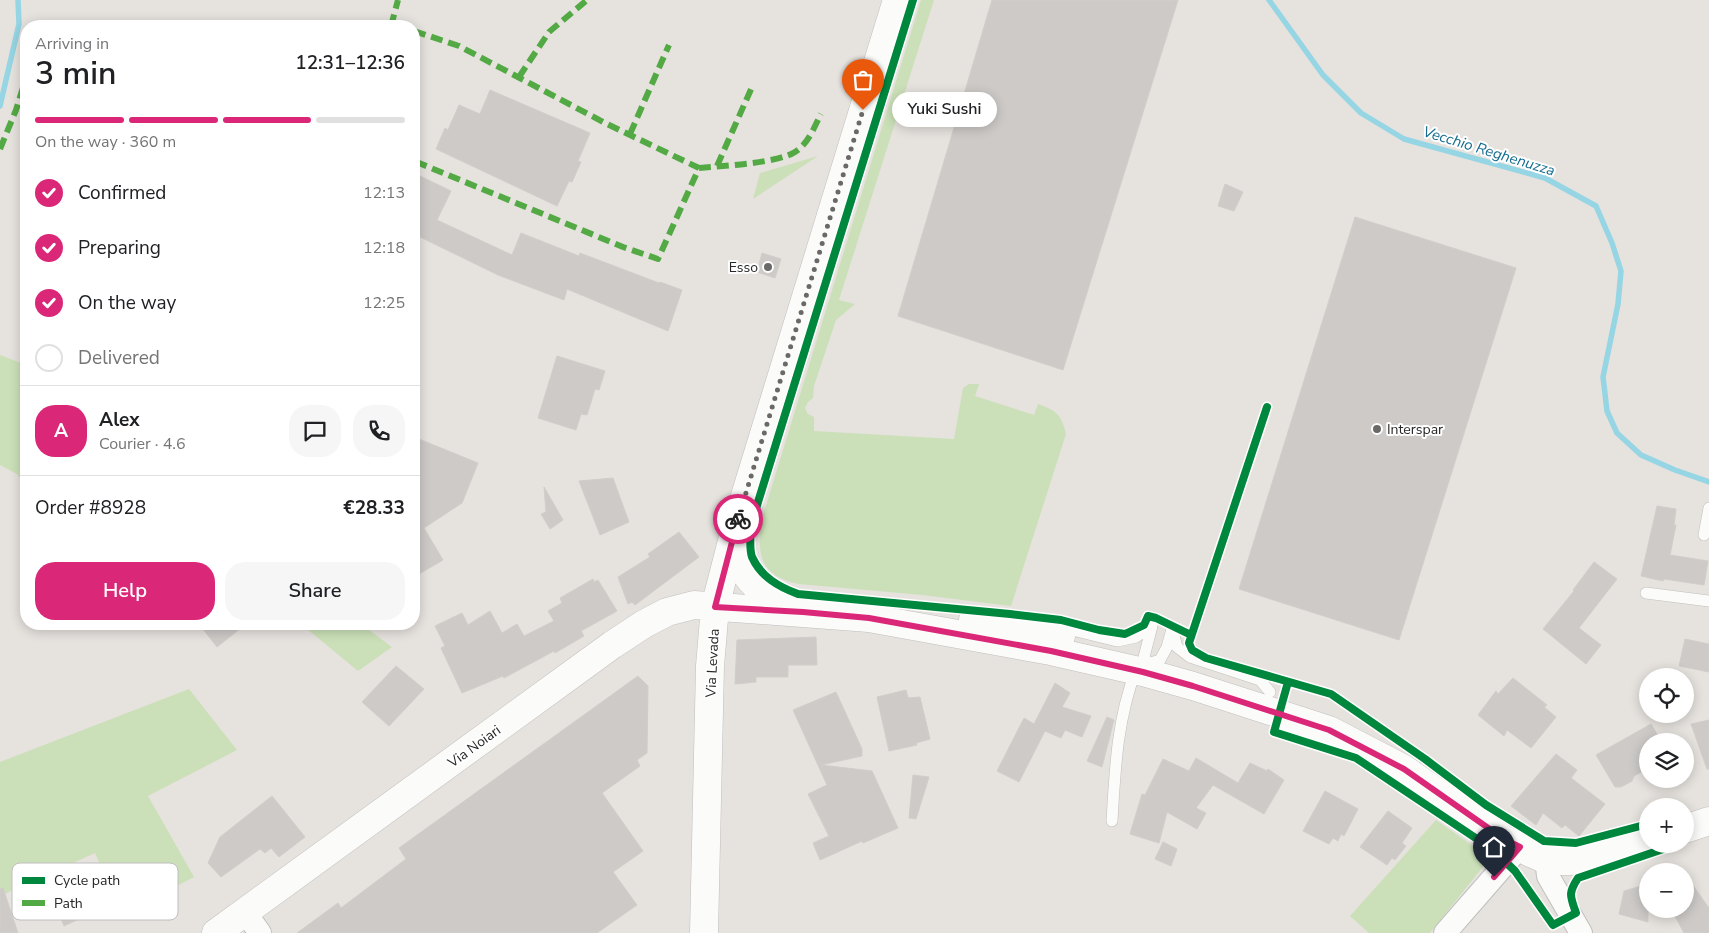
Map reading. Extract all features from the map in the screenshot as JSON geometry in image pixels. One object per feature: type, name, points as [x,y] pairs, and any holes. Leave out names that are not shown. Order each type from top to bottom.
[{"type":"street","name":"Via Levada","points":[[704,933],[710,666],[715,607],[738,522],[897,0]]},
{"type":"street","points":[[738,522],[737,553],[743,568],[753,582],[767,596],[803,612],[869,618],[1039,649],[1147,663]]},
{"type":"street","name":"Via Noiari","points":[[216,933],[252,923],[612,645],[644,624],[666,612],[694,605],[803,612]]},
{"type":"street","points":[[869,618],[931,615],[1017,624],[1260,698],[1332,715],[1370,740],[1404,769],[1504,839],[1549,861],[1589,859],[1639,843]]},
{"type":"street","points":[[1694,826],[1709,821]]},
{"type":"street","points":[[1445,933],[1520,847]]},
{"type":"street","points":[[1549,861],[1547,867],[1548,876],[1581,933]]},
{"type":"lane","points":[[1704,535],[1709,508]]},
{"type":"lane","points":[[1646,593],[1709,601]]},
{"type":"lane","points":[[1017,624],[1030,620],[1118,640],[1136,637],[1152,626],[1147,663]]},
{"type":"lane","points":[[1112,822],[1116,747],[1127,693],[1147,663],[1167,647],[1172,629],[1177,646],[1190,657],[1260,680],[1260,698]]},
{"type":"green space","points":[[921,0],[934,0],[839,300],[855,304],[836,320],[814,386],[813,398],[805,408],[808,414],[814,417],[814,431],[954,439],[963,388],[969,384],[979,384],[975,396],[1034,415],[1038,404],[1054,411],[1060,418],[1066,434],[1011,606],[922,595],[799,584],[787,581],[770,571],[765,564],[760,547],[760,525]]},
{"type":"green space","points":[[818,156],[753,199],[760,173]]},
{"type":"green space","points":[[0,355],[20,363],[20,478],[17,474],[0,465]]},
{"type":"green space","points":[[308,630],[369,630],[392,647],[358,671]]},
{"type":"green space","points":[[189,689],[237,750],[148,796],[194,877],[178,885],[178,863],[99,863],[95,853],[73,863],[12,863],[12,891],[0,896],[0,762]]},
{"type":"green space","points":[[1436,820],[1490,858],[1430,933],[1369,933],[1350,916]]},
{"type":"building","points":[[992,0],[1178,0],[1063,370],[898,316]]},
{"type":"building","points":[[490,90],[590,133],[578,161],[581,162],[572,182],[569,181],[557,206],[436,149],[445,128],[448,130],[459,105],[480,114]]},
{"type":"building","points":[[420,176],[451,191],[437,220],[512,255],[521,233],[579,256],[580,253],[682,290],[668,331],[567,289],[564,300],[498,275],[420,237]]},
{"type":"building","points":[[1225,184],[1243,192],[1234,211],[1218,206]]},
{"type":"building","name":"Interspar","points":[[1355,217],[1516,268],[1399,640],[1239,589]]},
{"type":"building","points":[[762,253],[781,259],[775,278],[757,272]]},
{"type":"building","points":[[557,356],[605,371],[599,390],[595,389],[587,415],[581,414],[576,430],[538,418]]},
{"type":"building","points":[[420,439],[478,463],[462,503],[424,528],[443,560],[420,573]]},
{"type":"building","points":[[613,478],[629,522],[600,535],[579,481]]},
{"type":"building","points":[[544,487],[563,520],[550,529],[541,514],[546,512]]},
{"type":"building","points":[[1657,506],[1676,509],[1674,525],[1676,525],[1670,555],[1708,561],[1704,585],[1664,579],[1663,581],[1641,576]]},
{"type":"building","points":[[679,532],[699,557],[635,605],[632,602],[628,604],[618,577],[650,557],[648,554]]},
{"type":"building","points":[[1594,562],[1617,579],[1579,628],[1601,645],[1586,664],[1543,629],[1574,591]]},
{"type":"building","points":[[593,579],[594,582],[598,580],[617,611],[581,631],[584,636],[555,653],[554,651],[504,678],[503,676],[462,693],[441,648],[445,646],[435,626],[462,613],[468,625],[490,611],[502,633],[517,624],[524,636],[554,621],[548,611],[562,603],[560,598]]},
{"type":"building","points":[[204,630],[238,630],[217,647]]},
{"type":"building","points":[[816,637],[817,665],[788,665],[788,677],[756,677],[756,682],[735,684],[737,640]]},
{"type":"building","points":[[1685,639],[1709,644],[1709,672],[1679,666]]},
{"type":"building","points":[[396,666],[424,689],[389,726],[362,702]]},
{"type":"building","points":[[638,676],[648,686],[647,753],[637,760],[640,766],[602,793],[643,851],[613,872],[637,905],[597,933],[297,933],[338,903],[341,908],[406,859],[399,848]]},
{"type":"building","points":[[1513,678],[1547,705],[1544,707],[1556,717],[1531,748],[1507,730],[1504,736],[1478,715],[1496,691],[1498,694]]},
{"type":"building","points":[[1055,683],[1070,693],[1062,707],[1091,716],[1082,737],[1065,730],[1061,738],[1045,731],[1019,782],[997,771],[1024,718],[1034,724]]},
{"type":"building","points":[[906,690],[908,698],[920,697],[930,739],[916,743],[917,745],[889,751],[877,697]]},
{"type":"building","points":[[836,692],[862,749],[862,756],[821,765],[872,771],[898,828],[863,843],[862,841],[820,860],[813,843],[829,836],[808,794],[827,785],[793,710]]},
{"type":"building","points":[[1107,717],[1114,720],[1102,767],[1087,761]]},
{"type":"building","points":[[1709,720],[1709,769],[1707,769],[1691,724]]},
{"type":"building","points":[[1651,724],[1656,733],[1639,733],[1639,773],[1634,776],[1632,781],[1621,787],[1615,787],[1596,755]]},
{"type":"building","points":[[1556,754],[1577,770],[1571,778],[1605,804],[1579,836],[1565,825],[1562,828],[1543,813],[1536,825],[1511,806]]},
{"type":"building","points":[[1196,758],[1238,783],[1250,763],[1267,771],[1268,769],[1284,780],[1264,814],[1213,785],[1196,808],[1206,813],[1197,829],[1167,812],[1159,843],[1130,834],[1142,794],[1145,795],[1163,759],[1189,771]]},
{"type":"building","points":[[913,775],[929,777],[916,819],[909,818]]},
{"type":"building","points":[[1325,791],[1358,809],[1344,836],[1341,834],[1338,841],[1333,838],[1329,844],[1303,831]]},
{"type":"building","points":[[272,796],[305,837],[279,857],[271,848],[265,853],[260,849],[221,877],[208,863],[220,837]]},
{"type":"building","points":[[1388,811],[1412,828],[1402,843],[1406,846],[1395,860],[1392,858],[1387,865],[1360,847]]},
{"type":"building","points":[[1163,842],[1177,849],[1171,866],[1155,859]]},
{"type":"building","points":[[1639,887],[1639,918],[1648,918],[1648,922],[1619,914],[1624,891]]},
{"type":"building","points":[[1694,887],[1709,908],[1709,933],[1684,933],[1676,918],[1694,918]]},
{"type":"building","points":[[3,888],[12,920],[14,920],[18,933],[0,933],[0,889]]},
{"type":"building","points":[[61,920],[77,920],[64,926]]},
{"type":"waterway","points":[[0,106],[19,24],[18,0]]},
{"type":"waterway","name":"Vecchio Reghenuzza","points":[[1269,0],[1323,75],[1361,113],[1404,139],[1545,178],[1596,206],[1612,243],[1621,271],[1618,304],[1603,377],[1607,411],[1617,433],[1641,455],[1709,482]]},
{"type":"marked path","points":[[393,20],[398,0]]},
{"type":"marked path","points":[[519,77],[549,32],[587,0]]},
{"type":"marked path","points":[[420,33],[459,46],[607,124],[699,168],[658,259],[623,247],[420,163]]},
{"type":"marked path","points":[[630,134],[669,45]]},
{"type":"marked path","points":[[717,166],[752,87]]},
{"type":"marked path","points":[[0,149],[20,97]]},
{"type":"marked path","points":[[699,168],[749,163],[787,156],[804,144],[821,114]]},
{"type":"cycle path","points":[[913,0],[750,528],[752,557],[766,576],[784,588],[798,594],[1061,620],[1099,630],[1125,634],[1144,625],[1148,616],[1191,635]]},
{"type":"cycle path","points":[[1267,407],[1189,643],[1192,650],[1206,658],[1331,694],[1425,759],[1486,805],[1544,841],[1576,843],[1639,826]]},
{"type":"cycle path","points":[[1288,682],[1274,732],[1356,758],[1492,849],[1515,871],[1553,925],[1576,913],[1571,891],[1578,878],[1652,853]]},
{"type":"way so far","points":[[738,519],[863,110]]},
{"type":"place","name":"Yuki Sushi","points":[[863,110]]},
{"type":"place","name":"Esso","points":[[768,267]]},
{"type":"place","name":"Interspar","points":[[1377,429]]},
{"type":"route","points":[[738,519],[715,607],[869,618],[1039,649],[1143,672],[1193,686],[1329,730],[1404,769],[1504,839],[1520,847],[1494,877]]}]
